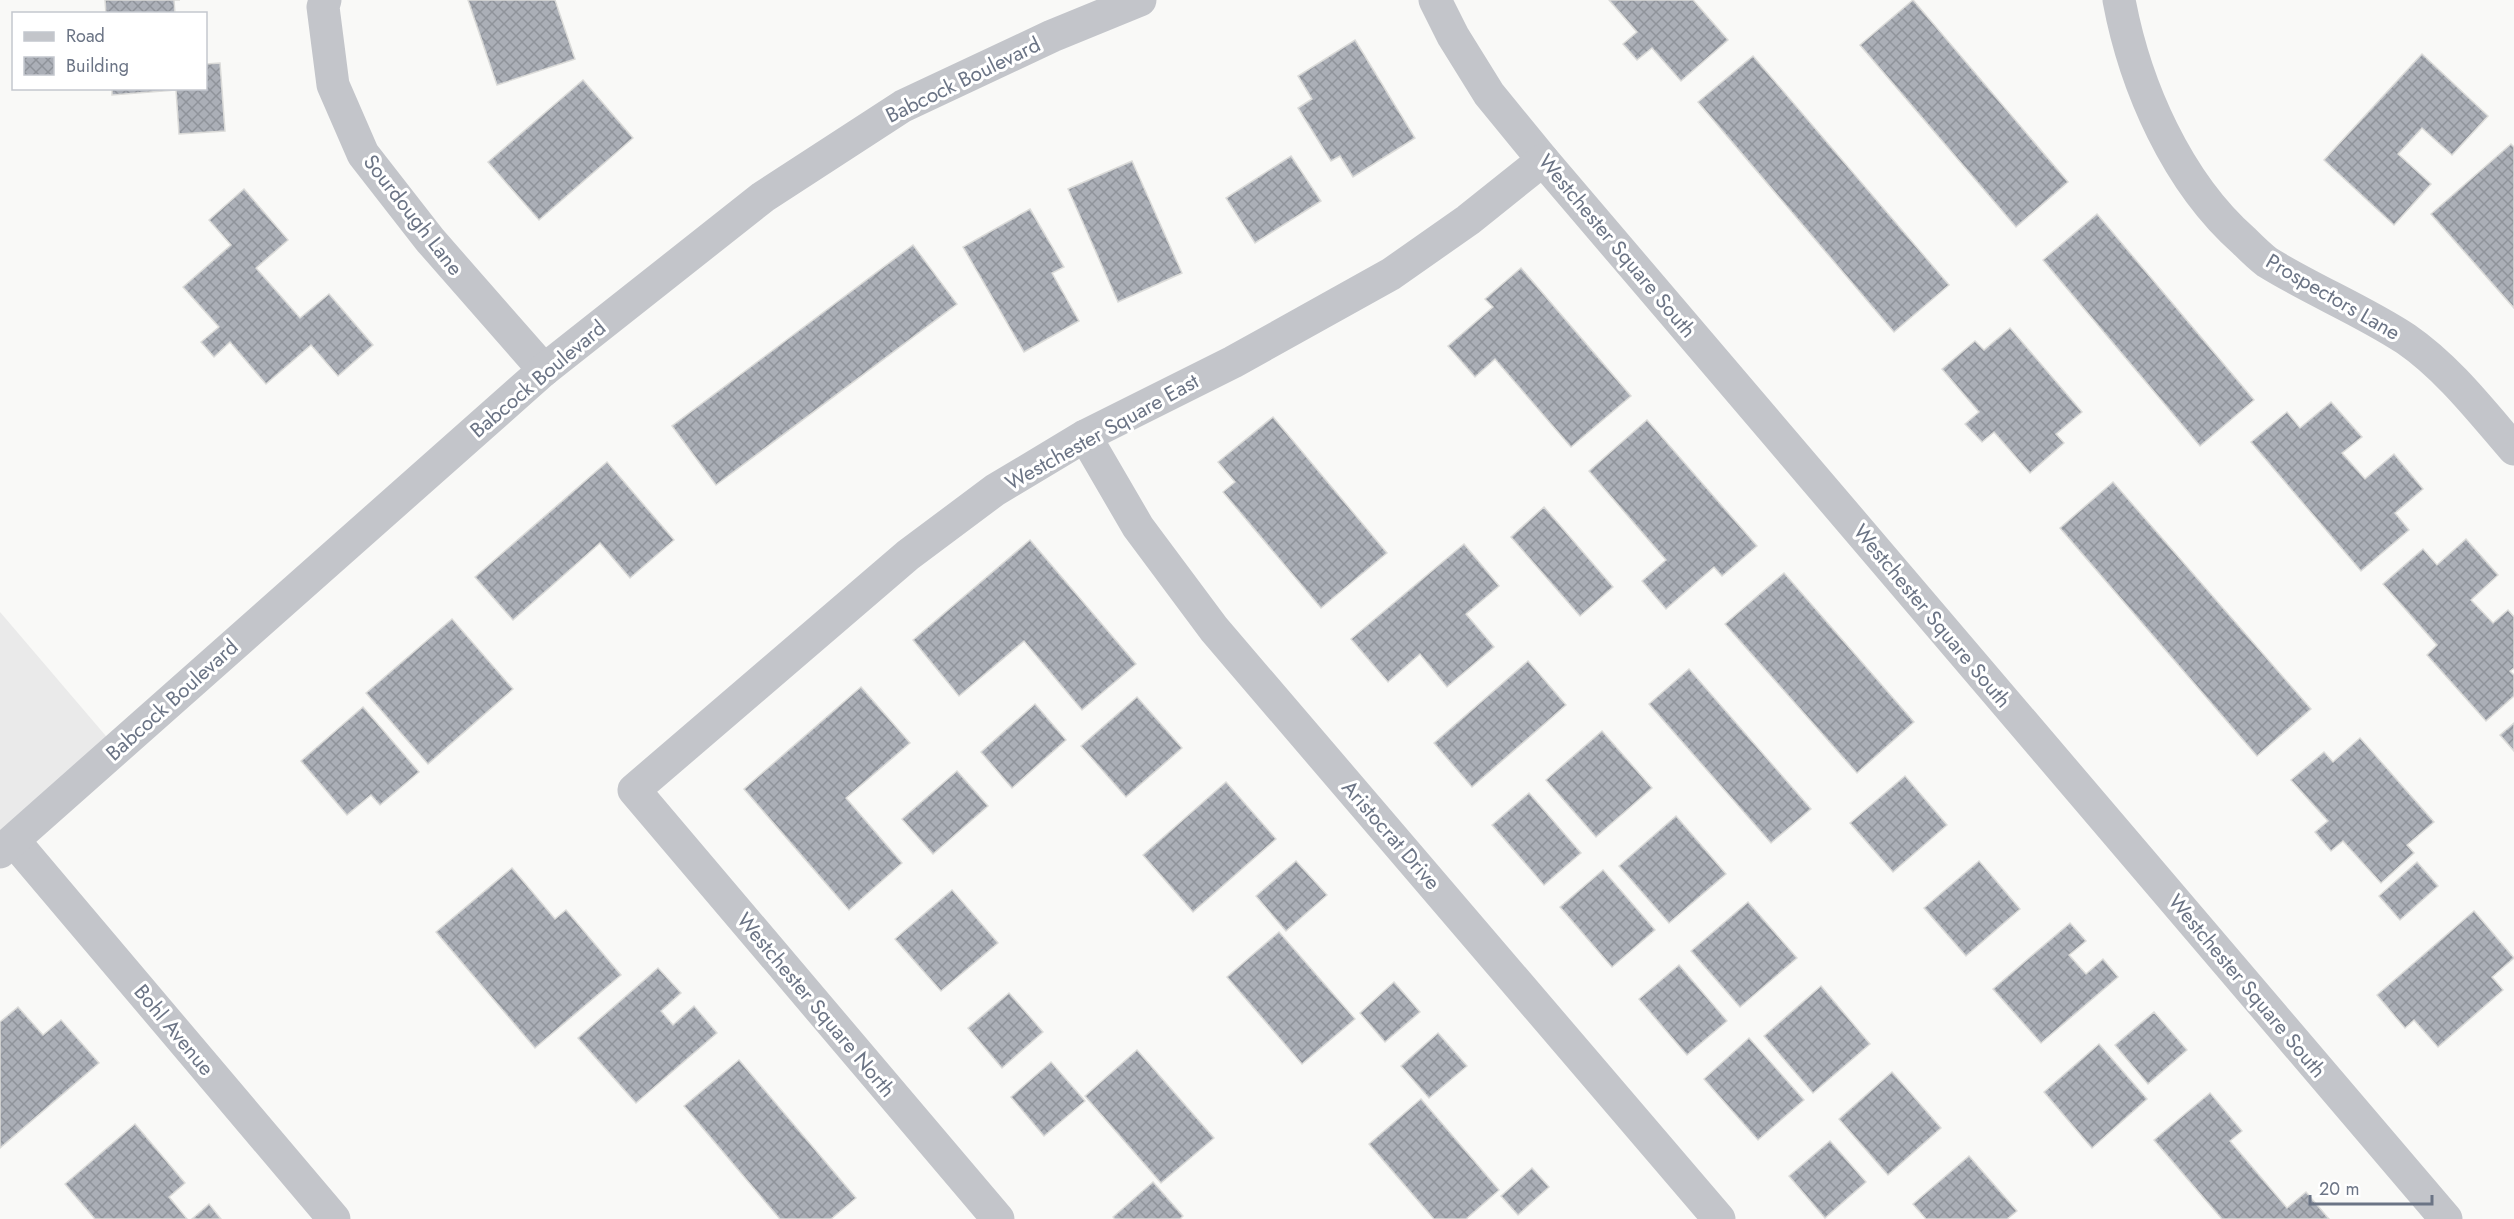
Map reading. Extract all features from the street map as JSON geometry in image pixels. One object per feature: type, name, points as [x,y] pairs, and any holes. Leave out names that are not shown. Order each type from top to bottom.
[{"type":"street","name":"Sourdough Lane","points":[[325,0],[323,7],[333,85],[363,154],[430,240],[544,370]]},
{"type":"street","name":"Babcock Boulevard","points":[[7,847],[544,370],[763,197],[903,106],[1052,36],[1140,0]]},
{"type":"street","name":"Westchester Square South","points":[[1436,0],[1453,36],[1489,94],[1543,160],[2446,1219]]},
{"type":"street","name":"Prospectors Lane","points":[[2119,0],[2125,37],[2155,117],[2198,191],[2230,229],[2265,261],[2407,340],[2458,384],[2514,449]]},
{"type":"street","name":"Westchester Square East","points":[[634,790],[908,555],[995,490],[1085,436],[1233,362],[1390,274],[1468,220],[1543,160]]},
{"type":"street","name":"Aristocrat Drive","points":[[1085,436],[1138,527],[1214,629],[1719,1219]]},
{"type":"street","name":"Westchester Square North","points":[[634,790],[998,1219]]},
{"type":"street","name":"Bohl Avenue","points":[[7,847],[334,1219]]},
{"type":"shaded area","points":[[0,612],[117,749],[0,851]]},
{"type":"building","points":[[105,0],[174,0],[175,12],[106,12]]},
{"type":"building","points":[[468,0],[555,0],[575,59],[497,85]]},
{"type":"building","points":[[1609,0],[1693,0],[1728,40],[1681,81],[1652,48],[1637,60],[1623,44],[1637,32]]},
{"type":"building","points":[[1913,0],[2068,182],[2016,227],[1860,45]]},
{"type":"building","points":[[1355,40],[1415,138],[1353,177],[1340,156],[1331,161],[1298,108],[1312,99],[1298,76]]},
{"type":"building","points":[[2422,54],[2488,116],[2452,155],[2422,128],[2398,154],[2431,184],[2394,225],[2324,160]]},
{"type":"building","points":[[1753,56],[1949,285],[1894,332],[1698,102]]},
{"type":"building","points":[[220,63],[225,131],[179,134],[176,90],[207,90],[207,64]]},
{"type":"building","points":[[583,80],[633,138],[539,220],[488,162]]},
{"type":"building","points":[[112,90],[176,90],[112,95]]},
{"type":"building","points":[[2511,144],[2514,147],[2514,308],[2431,214]]},
{"type":"building","points":[[1291,156],[1321,201],[1255,243],[1226,198]]},
{"type":"building","points":[[1132,161],[1182,273],[1118,302],[1068,189]]},
{"type":"building","points":[[244,189],[288,240],[256,268],[300,318],[329,294],[373,345],[338,376],[311,345],[266,384],[230,342],[214,357],[201,342],[219,327],[183,287],[231,245],[209,220]]},
{"type":"building","points":[[1030,209],[1064,267],[1052,273],[1079,321],[1024,352],[963,247]]},
{"type":"building","points":[[2097,214],[2254,400],[2200,446],[2043,260]]},
{"type":"building","points":[[913,245],[957,304],[716,485],[672,426]]},
{"type":"building","points":[[1521,268],[1631,396],[1571,447],[1495,359],[1475,377],[1448,346],[1493,307],[1485,299]]},
{"type":"building","points":[[2010,328],[2082,412],[2056,434],[2064,443],[2030,473],[1994,432],[1982,442],[1965,424],[1979,412],[1942,369],[1975,341],[1984,350]]},
{"type":"building","points":[[2331,402],[2362,437],[2342,453],[2365,479],[2394,454],[2423,489],[2395,513],[2409,530],[2361,571],[2251,442],[2287,412],[2300,428]]},
{"type":"building","points":[[1273,417],[1387,553],[1321,608],[1223,492],[1235,482],[1218,462]]},
{"type":"building","points":[[1647,420],[1757,546],[1722,576],[1714,567],[1666,609],[1642,581],[1666,560],[1589,471]]},
{"type":"building","points":[[607,462],[674,540],[630,578],[600,543],[513,620],[475,577]]},
{"type":"building","points":[[2113,482],[2311,709],[2257,756],[2060,528]]},
{"type":"building","points":[[1544,507],[1613,587],[1580,616],[1511,537]]},
{"type":"building","points":[[2466,539],[2498,575],[2471,600],[2493,623],[2508,610],[2514,617],[2514,668],[2510,671],[2514,675],[2514,696],[2486,721],[2427,655],[2437,645],[2383,584],[2423,549],[2437,565]]},
{"type":"building","points":[[1030,540],[1136,664],[1082,710],[1024,641],[959,696],[913,640]]},
{"type":"building","points":[[1464,544],[1499,586],[1466,614],[1494,647],[1447,687],[1420,654],[1388,682],[1351,639]]},
{"type":"building","points":[[1784,573],[1914,722],[1857,773],[1725,624]]},
{"type":"building","points":[[452,619],[513,689],[428,764],[366,693]]},
{"type":"building","points":[[1528,661],[1566,705],[1472,787],[1434,743]]},
{"type":"building","points":[[1689,669],[1811,809],[1771,843],[1649,704]]},
{"type":"building","points":[[861,687],[910,743],[846,798],[902,863],[849,910],[744,789]]},
{"type":"building","points":[[1137,697],[1182,748],[1126,797],[1081,746]]},
{"type":"building","points":[[1035,704],[1066,740],[1012,788],[981,752]]},
{"type":"building","points":[[363,707],[419,772],[380,805],[371,795],[347,815],[301,761]]},
{"type":"building","points":[[2514,723],[2514,751],[2500,735]]},
{"type":"building","points":[[1602,731],[1652,788],[1596,837],[1546,780]]},
{"type":"building","points":[[2360,738],[2434,822],[2407,845],[2414,853],[2381,883],[2343,841],[2331,851],[2315,832],[2328,821],[2291,780],[2324,752],[2333,762]]},
{"type":"building","points":[[957,771],[988,806],[933,854],[902,819]]},
{"type":"building","points":[[1905,776],[1947,825],[1893,872],[1850,823]]},
{"type":"building","points":[[1226,782],[1276,839],[1193,912],[1143,855]]},
{"type":"building","points":[[1529,793],[1581,853],[1544,885],[1492,825]]},
{"type":"building","points":[[1676,816],[1726,874],[1669,923],[1619,866]]},
{"type":"building","points":[[1296,861],[1327,895],[1286,931],[1256,896]]},
{"type":"building","points":[[1979,861],[2020,909],[1966,956],[1924,908]]},
{"type":"building","points":[[2417,862],[2438,886],[2400,920],[2379,896]]},
{"type":"building","points":[[512,868],[555,919],[566,910],[621,975],[535,1048],[436,932]]},
{"type":"building","points":[[1603,870],[1655,930],[1612,967],[1560,907]]},
{"type":"building","points":[[952,890],[998,943],[941,991],[895,939]]},
{"type":"building","points":[[1748,902],[1797,958],[1740,1007],[1691,951]]},
{"type":"building","points":[[2474,911],[2514,958],[2492,977],[2503,990],[2438,1047],[2414,1020],[2405,1028],[2377,995]]},
{"type":"building","points":[[2070,923],[2086,941],[2069,955],[2086,974],[2103,959],[2118,977],[2041,1043],[1993,989]]},
{"type":"building","points":[[1279,932],[1355,1019],[1302,1064],[1227,977]]},
{"type":"building","points":[[1679,965],[1727,1021],[1687,1055],[1639,999]]},
{"type":"building","points":[[658,968],[681,993],[661,1011],[673,1025],[694,1006],[717,1033],[636,1103],[578,1038]]},
{"type":"building","points":[[1394,982],[1420,1012],[1385,1042],[1360,1013]]},
{"type":"building","points":[[1821,986],[1870,1044],[1813,1093],[1764,1036]]},
{"type":"building","points":[[1009,993],[1043,1032],[1002,1068],[968,1028]]},
{"type":"building","points":[[18,1007],[43,1035],[61,1020],[99,1063],[0,1148],[0,1022]]},
{"type":"building","points":[[2154,1012],[2187,1050],[2148,1084],[2115,1045]]},
{"type":"building","points":[[1438,1033],[1467,1066],[1429,1098],[1401,1066]]},
{"type":"building","points":[[1749,1038],[1804,1100],[1758,1140],[1704,1079]]},
{"type":"building","points":[[2099,1044],[2147,1099],[2092,1148],[2044,1092]]},
{"type":"building","points":[[1137,1050],[1214,1138],[1161,1183],[1085,1096]]},
{"type":"building","points":[[739,1060],[856,1198],[831,1219],[780,1219],[684,1106]]},
{"type":"building","points":[[1051,1062],[1085,1101],[1044,1136],[1011,1097]]},
{"type":"building","points":[[1892,1072],[1941,1128],[1888,1175],[1839,1119]]},
{"type":"building","points":[[2210,1093],[2242,1131],[2230,1141],[2287,1208],[2306,1192],[2329,1219],[2222,1219],[2154,1140]]},
{"type":"building","points":[[1421,1099],[1499,1190],[1466,1219],[1434,1219],[1369,1144]]},
{"type":"building","points":[[135,1124],[185,1183],[169,1197],[187,1219],[95,1219],[65,1184]]},
{"type":"building","points":[[1830,1141],[1866,1182],[1825,1218],[1789,1176]]},
{"type":"building","points":[[1969,1156],[2017,1211],[2007,1219],[1926,1219],[1913,1204]]},
{"type":"building","points":[[1532,1168],[1549,1187],[1518,1215],[1501,1196]]},
{"type":"building","points":[[1153,1182],[1183,1216],[1180,1219],[1115,1219],[1113,1217]]},
{"type":"building","points":[[209,1204],[221,1219],[192,1219]]}]
